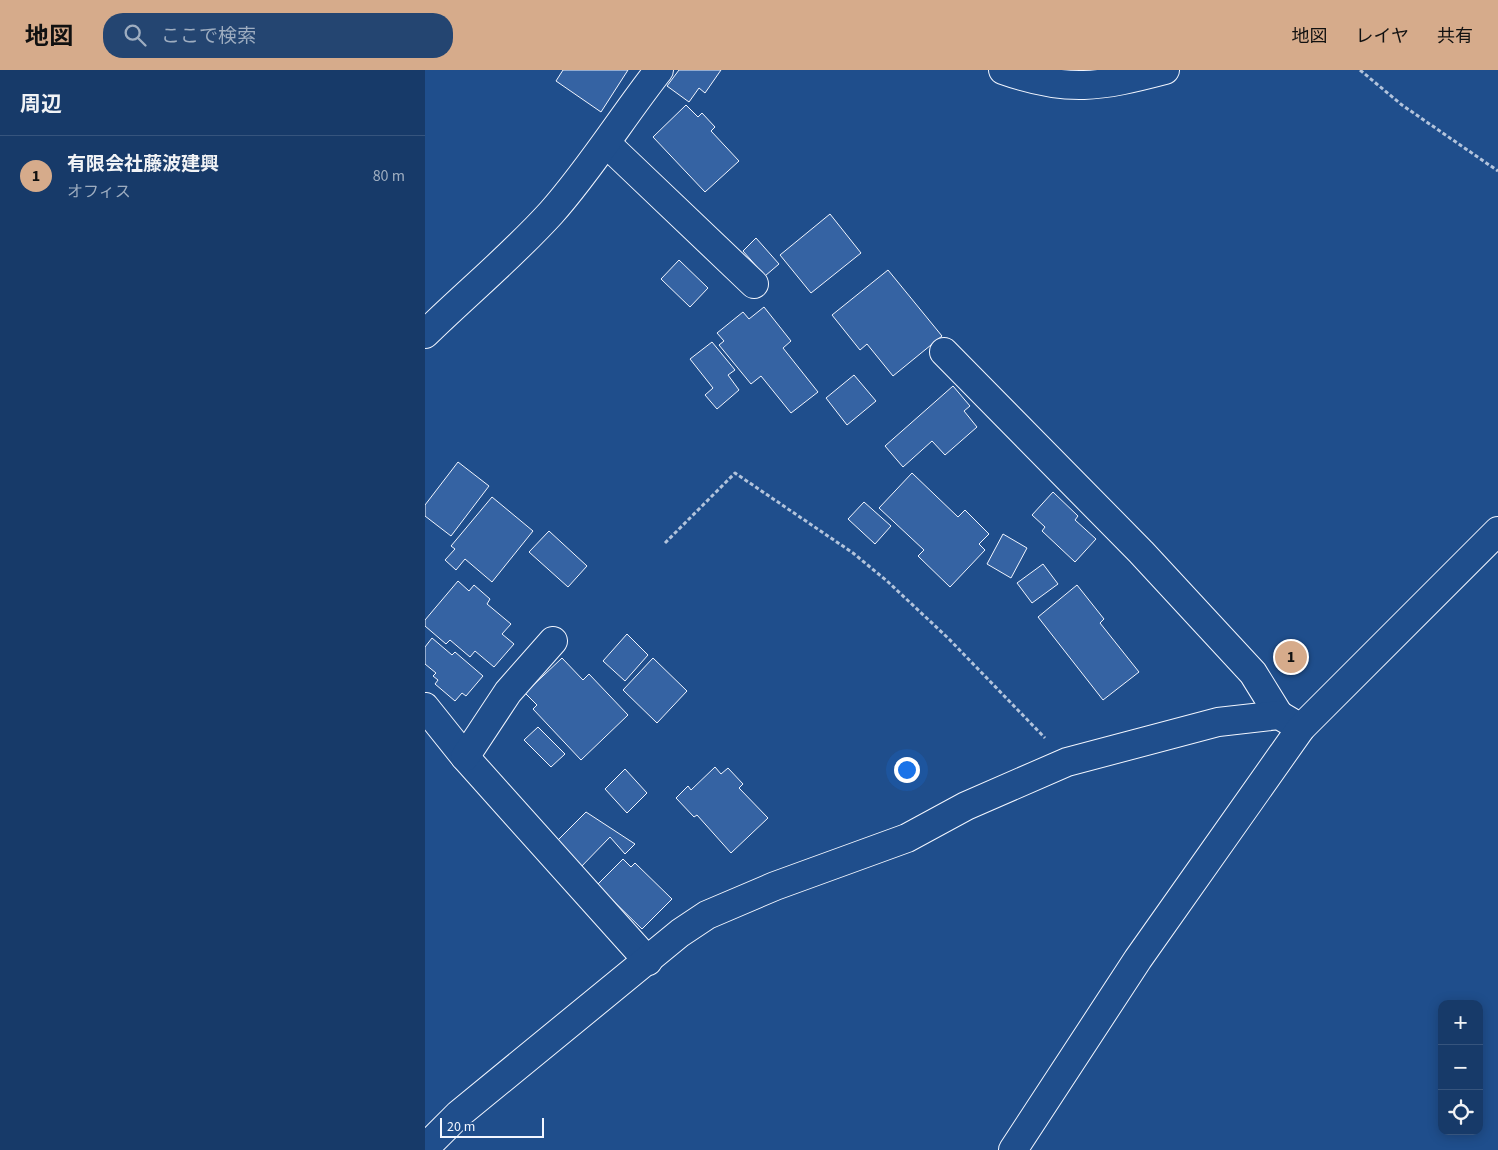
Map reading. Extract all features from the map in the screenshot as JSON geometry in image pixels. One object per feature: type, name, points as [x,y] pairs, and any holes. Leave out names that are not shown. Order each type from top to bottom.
[{"type":"street","points":[[425,334],[498,266],[551,212],[607,144],[632,105],[659,70]]},
{"type":"street","points":[[1003,70],[1031,80],[1069,86],[1104,85],[1165,70]]},
{"type":"street","points":[[607,144],[754,284]]},
{"type":"street","points":[[944,352],[1141,552],[1253,673],[1290,721]]},
{"type":"street","points":[[1013,1150],[1290,721],[1498,531]]},
{"type":"street","points":[[465,757],[507,692],[553,641]]},
{"type":"street","points":[[425,707],[465,757],[648,961]]},
{"type":"street","points":[[425,1148],[459,1114],[680,933],[707,915],[775,886],[907,838],[966,806],[1067,762],[1218,722],[1290,721]]},
{"type":"path","points":[[1360,70],[1402,105],[1498,171]]},
{"type":"path","points":[[665,543],[735,473],[853,553],[887,581],[948,638],[1067,762]]},
{"type":"building","points":[[563,70],[628,70],[601,112],[556,81]]},
{"type":"building","points":[[679,70],[721,70],[705,93],[699,88],[689,102],[667,86]]},
{"type":"building","points":[[686,105],[698,117],[702,113],[715,127],[711,131],[739,161],[705,192],[653,137]]},
{"type":"building","points":[[830,214],[861,253],[811,293],[780,255]]},
{"type":"building","points":[[756,238],[779,264],[765,276],[743,251]]},
{"type":"building","points":[[679,260],[708,288],[690,307],[661,279]]},
{"type":"building","points":[[888,270],[942,336],[893,376],[867,344],[860,350],[832,315]]},
{"type":"building","points":[[764,307],[791,341],[783,348],[818,392],[791,413],[761,376],[751,384],[719,345],[724,341],[717,333],[743,312],[749,319]]},
{"type":"building","points":[[712,342],[735,370],[728,375],[739,390],[717,409],[705,395],[713,388],[690,359]]},
{"type":"building","points":[[854,375],[876,401],[847,425],[826,398]]},
{"type":"building","points":[[953,386],[970,406],[964,411],[977,427],[945,455],[932,441],[903,467],[885,446]]},
{"type":"building","points":[[458,462],[489,486],[451,536],[425,516],[425,505]]},
{"type":"building","points":[[912,473],[958,517],[965,510],[989,534],[979,544],[985,550],[950,587],[918,556],[924,550],[879,508]]},
{"type":"building","points":[[1053,492],[1078,516],[1075,520],[1096,539],[1075,562],[1042,531],[1045,527],[1032,515]]},
{"type":"building","points":[[492,497],[533,531],[492,582],[465,559],[456,570],[445,560],[455,549],[451,546]]},
{"type":"building","points":[[864,502],[891,526],[875,544],[848,519]]},
{"type":"building","points":[[549,531],[587,566],[568,587],[529,552]]},
{"type":"building","points":[[1003,534],[1027,548],[1011,578],[987,564]]},
{"type":"building","points":[[1043,564],[1058,584],[1032,603],[1017,583]]},
{"type":"building","points":[[458,581],[469,591],[474,585],[490,599],[487,604],[511,624],[502,634],[514,644],[494,667],[475,651],[470,657],[450,640],[446,644],[425,626],[425,620]]},
{"type":"building","points":[[1077,585],[1104,619],[1100,623],[1139,672],[1103,700],[1038,617]]},
{"type":"building","points":[[627,634],[648,655],[625,681],[603,661]]},
{"type":"building","points":[[432,638],[452,655],[455,652],[483,676],[466,696],[462,693],[455,701],[435,684],[438,680],[433,676],[436,673],[425,664],[425,647]]},
{"type":"building","points":[[562,658],[583,680],[589,674],[628,715],[581,760],[533,709],[537,705],[525,693]]},
{"type":"building","points":[[653,658],[687,691],[657,723],[623,690]]},
{"type":"building","points":[[538,727],[565,754],[551,767],[524,740]]},
{"type":"building","points":[[715,767],[721,774],[728,768],[743,784],[739,788],[768,818],[731,853],[697,815],[694,817],[676,798],[688,786],[691,790]]},
{"type":"building","points":[[625,769],[647,793],[627,813],[605,789]]},
{"type":"building","points":[[586,812],[635,844],[625,854],[610,837],[578,870],[555,843]]},
{"type":"building","points":[[623,859],[631,867],[635,863],[672,899],[642,929],[597,885]]},
{"type":"place","name":"有限会社藤波建興","points":[[1291,657]]}]
